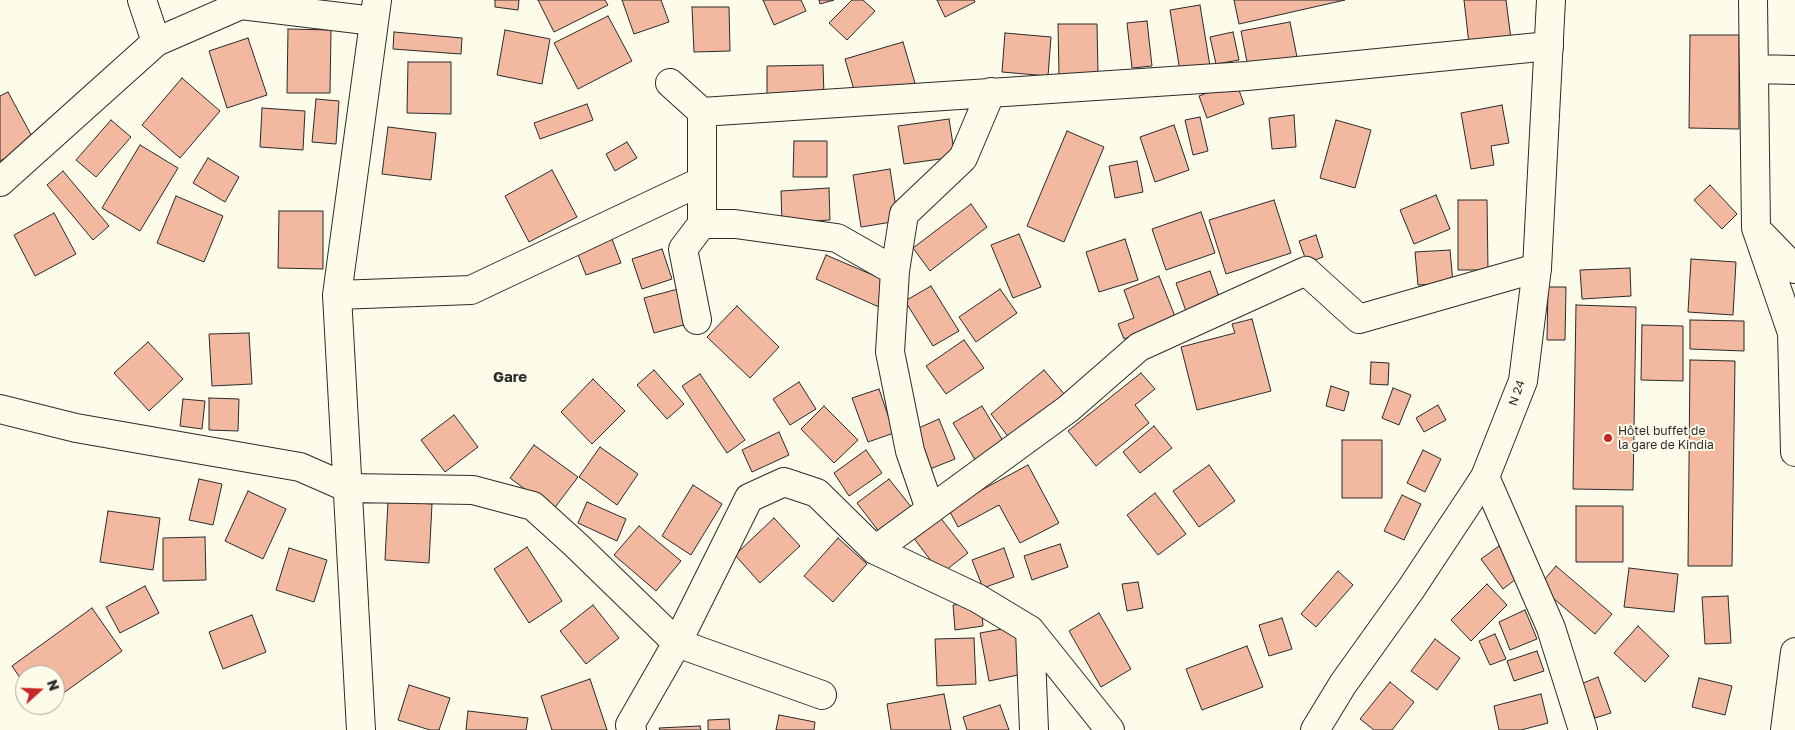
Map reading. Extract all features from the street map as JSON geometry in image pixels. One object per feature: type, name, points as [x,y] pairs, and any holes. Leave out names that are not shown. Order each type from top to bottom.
[{"type":"street","points":[[142,0],[156,42]]},
{"type":"street","name":"N 24","points":[[1315,730],[1343,684],[1411,589],[1485,477],[1523,381],[1537,268],[1551,0]]},
{"type":"street","points":[[1753,0],[1756,228],[1792,332],[1795,452]]},
{"type":"street","points":[[0,182],[156,42],[241,5],[375,11],[337,296],[361,730]]},
{"type":"street","points":[[670,83],[702,112],[1247,76],[1549,46]]},
{"type":"street","points":[[1755,69],[1795,70]]},
{"type":"street","points":[[930,509],[910,451],[890,352],[895,271],[904,214],[962,158],[991,92]]},
{"type":"street","points":[[698,320],[684,249],[702,224],[702,112]]},
{"type":"street","points":[[337,296],[471,290],[702,181]]},
{"type":"street","points":[[702,224],[735,224],[837,238],[895,271]]},
{"type":"street","points":[[1756,228],[1795,269]]},
{"type":"street","points":[[876,550],[1068,409],[1138,347],[1306,271],[1359,319],[1537,268]]},
{"type":"street","points":[[0,409],[76,428],[300,467],[348,488],[473,490],[533,506],[677,643],[822,696]]},
{"type":"street","points":[[1485,477],[1550,628],[1583,730]]},
{"type":"street","points":[[632,730],[630,725],[677,643],[749,498],[784,482],[817,493],[876,550],[977,598],[1030,630],[1110,730]]},
{"type":"street","points":[[1030,630],[1034,730]]},
{"type":"street","points":[[1785,730],[1795,652]]},
{"type":"building","points":[[495,0],[519,0],[518,10],[495,7]]},
{"type":"building","points":[[538,0],[605,0],[608,5],[554,32]]},
{"type":"building","points":[[622,0],[661,0],[669,22],[634,34]]},
{"type":"building","points":[[763,0],[801,0],[806,11],[774,25]]},
{"type":"building","points":[[819,0],[834,0],[820,4]]},
{"type":"building","points":[[852,0],[863,0],[875,11],[847,40],[829,23]]},
{"type":"building","points":[[937,0],[974,0],[975,2],[945,17]]},
{"type":"building","points":[[1234,0],[1345,0],[1239,24]]},
{"type":"building","points":[[1464,0],[1506,0],[1511,39],[1469,44]]},
{"type":"building","points":[[1200,5],[1210,66],[1180,71],[1170,10]]},
{"type":"building","points":[[692,7],[729,7],[730,51],[694,52]]},
{"type":"building","points":[[608,16],[632,61],[578,89],[554,43]]},
{"type":"building","points":[[1147,21],[1152,66],[1132,68],[1127,23]]},
{"type":"building","points":[[1290,22],[1297,57],[1248,67],[1241,31]]},
{"type":"building","points":[[1058,24],[1097,24],[1098,74],[1059,75]]},
{"type":"building","points":[[288,29],[331,30],[330,93],[287,93]]},
{"type":"building","points":[[505,30],[550,39],[542,84],[497,75]]},
{"type":"building","points":[[394,32],[462,38],[461,54],[393,49]]},
{"type":"building","points":[[1233,32],[1239,60],[1216,64],[1210,37]]},
{"type":"building","points":[[1005,33],[1051,37],[1048,76],[1002,72]]},
{"type":"building","points":[[1690,35],[1739,35],[1739,129],[1689,128]]},
{"type":"building","points":[[248,38],[267,95],[227,108],[209,51]]},
{"type":"building","points":[[903,42],[915,83],[857,100],[845,59]]},
{"type":"building","points":[[408,62],[451,62],[451,114],[407,113]]},
{"type":"building","points":[[823,65],[824,96],[767,96],[767,66]]},
{"type":"building","points":[[182,78],[220,111],[180,158],[142,125]]},
{"type":"building","points":[[1236,82],[1244,104],[1207,118],[1199,96]]},
{"type":"building","points":[[8,92],[35,142],[0,161],[0,96]]},
{"type":"building","points":[[316,99],[339,101],[336,144],[312,142]]},
{"type":"building","points":[[587,104],[593,120],[540,139],[534,123]]},
{"type":"building","points":[[1502,105],[1509,143],[1491,146],[1494,165],[1471,169],[1461,113]]},
{"type":"building","points":[[262,108],[305,111],[303,150],[260,147]]},
{"type":"building","points":[[1294,115],[1296,147],[1272,149],[1269,118]]},
{"type":"building","points":[[1200,117],[1208,151],[1193,155],[1185,120]]},
{"type":"building","points":[[949,119],[955,157],[904,164],[898,126]]},
{"type":"building","points":[[111,120],[131,137],[96,177],[76,160]]},
{"type":"building","points":[[1336,120],[1371,130],[1355,188],[1320,178]]},
{"type":"building","points":[[1174,125],[1189,170],[1155,182],[1140,137]]},
{"type":"building","points":[[388,127],[436,133],[431,180],[382,174]]},
{"type":"building","points":[[1067,131],[1104,147],[1064,242],[1027,226]]},
{"type":"building","points":[[794,141],[827,141],[827,177],[793,177]]},
{"type":"building","points":[[627,142],[637,158],[615,171],[606,154]]},
{"type":"building","points":[[140,145],[178,168],[140,231],[102,208]]},
{"type":"building","points":[[208,158],[239,177],[225,202],[193,183]]},
{"type":"building","points":[[1137,161],[1143,192],[1115,198],[1109,166]]},
{"type":"building","points":[[890,169],[898,221],[861,227],[853,175]]},
{"type":"building","points":[[552,170],[577,217],[529,242],[505,196]]},
{"type":"building","points":[[63,171],[109,226],[93,240],[47,185]]},
{"type":"building","points":[[1710,185],[1737,214],[1722,229],[1694,200]]},
{"type":"building","points":[[829,188],[830,220],[782,223],[781,191]]},
{"type":"building","points":[[1436,195],[1450,229],[1414,244],[1400,210]]},
{"type":"building","points":[[176,196],[223,216],[204,262],[157,243]]},
{"type":"building","points":[[1274,200],[1291,253],[1226,274],[1209,220]]},
{"type":"building","points":[[1458,200],[1487,200],[1488,270],[1458,270]]},
{"type":"building","points":[[971,204],[987,227],[930,271],[913,248]]},
{"type":"building","points":[[279,211],[323,211],[323,269],[278,268]]},
{"type":"building","points":[[1201,212],[1215,253],[1166,270],[1152,229]]},
{"type":"building","points":[[54,213],[76,254],[35,276],[14,235]]},
{"type":"building","points":[[1019,234],[1041,287],[1013,298],[991,245]]},
{"type":"building","points":[[1316,235],[1323,257],[1307,263],[1299,241]]},
{"type":"building","points":[[612,239],[621,263],[586,275],[577,252]]},
{"type":"building","points":[[1125,239],[1138,280],[1099,292],[1086,252]]},
{"type":"building","points":[[662,249],[672,279],[642,289],[632,259]]},
{"type":"building","points":[[1450,250],[1453,283],[1418,285],[1415,252]]},
{"type":"building","points":[[826,255],[889,282],[879,307],[816,279]]},
{"type":"building","points":[[1691,259],[1736,262],[1733,315],[1688,312]]},
{"type":"building","points":[[1630,268],[1631,296],[1582,299],[1580,270]]},
{"type":"building","points":[[1210,271],[1222,305],[1188,317],[1176,283]]},
{"type":"building","points":[[1159,276],[1176,319],[1124,339],[1118,324],[1134,318],[1124,290]]},
{"type":"building","points":[[931,286],[959,331],[933,346],[905,301]]},
{"type":"building","points":[[1548,287],[1566,287],[1565,340],[1547,340]]},
{"type":"building","points":[[678,289],[687,324],[654,333],[644,298]]},
{"type":"building","points":[[1000,289],[1017,313],[976,342],[959,317]]},
{"type":"building","points":[[1576,305],[1636,307],[1633,490],[1573,489]]},
{"type":"building","points":[[737,306],[779,347],[750,378],[707,337]]},
{"type":"building","points":[[1252,319],[1271,391],[1197,410],[1181,347],[1235,333],[1232,324]]},
{"type":"building","points":[[1690,320],[1744,321],[1744,351],[1690,349]]},
{"type":"building","points":[[1642,325],[1683,326],[1683,381],[1641,380]]},
{"type":"building","points":[[249,333],[252,384],[212,386],[209,334]]},
{"type":"building","points":[[964,340],[984,368],[946,394],[926,366]]},
{"type":"building","points":[[148,342],[183,379],[149,411],[114,373]]},
{"type":"building","points":[[1690,360],[1735,361],[1732,566],[1688,566]]},
{"type":"building","points":[[1371,362],[1389,363],[1388,385],[1370,384]]},
{"type":"building","points":[[654,370],[684,404],[667,419],[637,385]]},
{"type":"building","points":[[1044,370],[1065,395],[1010,439],[991,414]]},
{"type":"building","points":[[1141,373],[1155,389],[1135,405],[1149,423],[1096,466],[1068,431]]},
{"type":"building","points":[[700,374],[745,440],[727,453],[682,386]]},
{"type":"building","points":[[593,379],[625,411],[592,444],[561,412]]},
{"type":"building","points":[[799,382],[816,409],[790,425],[773,399]]},
{"type":"building","points":[[1331,386],[1349,392],[1344,411],[1326,406]]},
{"type":"building","points":[[1393,388],[1411,395],[1399,425],[1382,418]]},
{"type":"building","points":[[879,389],[894,433],[868,442],[852,398]]},
{"type":"building","points":[[209,398],[239,399],[238,431],[209,430]]},
{"type":"building","points":[[183,399],[205,401],[202,429],[180,426]]},
{"type":"building","points":[[1438,405],[1446,420],[1424,432],[1416,418]]},
{"type":"building","points":[[824,406],[858,440],[834,463],[801,429]]},
{"type":"building","points":[[982,406],[1006,446],[977,463],[953,423]]},
{"type":"building","points":[[454,415],[478,447],[445,472],[421,440]]},
{"type":"building","points":[[939,419],[955,459],[930,469],[914,430]]},
{"type":"building","points":[[1154,426],[1172,448],[1140,473],[1123,452]]},
{"type":"building","points":[[779,432],[789,455],[752,472],[742,450]]},
{"type":"building","points":[[1342,440],[1382,440],[1382,498],[1342,498]]},
{"type":"building","points":[[534,445],[578,477],[553,510],[510,478]]},
{"type":"building","points":[[600,447],[638,474],[617,505],[579,477]]},
{"type":"building","points":[[866,450],[882,473],[849,496],[834,473]]},
{"type":"building","points":[[1423,450],[1441,459],[1425,492],[1407,483]]},
{"type":"building","points":[[1028,465],[1059,523],[1020,543],[999,505],[958,527],[948,508]]},
{"type":"building","points":[[1209,465],[1235,501],[1199,527],[1173,491]]},
{"type":"building","points":[[199,479],[222,484],[213,525],[189,520]]},
{"type":"building","points":[[889,479],[912,508],[880,533],[857,503]]},
{"type":"building","points":[[693,485],[722,504],[691,555],[662,536]]},
{"type":"building","points":[[248,491],[286,509],[263,559],[225,541]]},
{"type":"building","points":[[1155,493],[1186,534],[1158,555],[1127,515]]},
{"type":"building","points":[[1402,495],[1421,504],[1404,540],[1384,531]]},
{"type":"building","points":[[388,501],[432,504],[429,563],[385,560]]},
{"type":"building","points":[[587,502],[626,519],[617,541],[578,523]]},
{"type":"building","points":[[1576,506],[1623,506],[1623,562],[1576,562]]},
{"type":"building","points":[[108,511],[160,518],[153,570],[100,562]]},
{"type":"building","points":[[939,516],[968,553],[941,574],[913,537]]},
{"type":"building","points":[[774,518],[800,546],[760,583],[735,555]]},
{"type":"building","points":[[639,526],[681,561],[656,591],[614,555]]},
{"type":"building","points":[[205,537],[206,580],[163,581],[163,538]]},
{"type":"building","points":[[838,538],[867,564],[833,602],[804,576]]},
{"type":"building","points":[[1060,544],[1068,567],[1032,580],[1024,556]]},
{"type":"building","points":[[1499,546],[1520,576],[1503,589],[1481,559]]},
{"type":"building","points":[[527,547],[562,601],[529,623],[494,569]]},
{"type":"building","points":[[289,548],[327,560],[314,602],[276,590]]},
{"type":"building","points":[[1004,548],[1014,577],[983,588],[972,560]]},
{"type":"building","points":[[1556,566],[1612,614],[1595,634],[1539,586]]},
{"type":"building","points":[[1629,568],[1678,574],[1674,612],[1624,607]]},
{"type":"building","points":[[1338,571],[1353,585],[1316,627],[1301,614]]},
{"type":"building","points":[[1138,582],[1143,608],[1127,611],[1122,584]]},
{"type":"building","points":[[1487,584],[1507,605],[1471,641],[1451,620]]},
{"type":"building","points":[[145,586],[159,613],[120,633],[106,607]]},
{"type":"building","points":[[1728,596],[1731,643],[1705,644],[1702,597]]},
{"type":"building","points":[[981,602],[983,626],[955,630],[953,605]]},
{"type":"building","points":[[593,605],[619,638],[586,664],[560,631]]},
{"type":"building","points":[[92,608],[122,651],[65,692],[65,665],[15,665],[15,670],[12,666]]},
{"type":"building","points":[[1525,610],[1537,639],[1510,650],[1499,622]]},
{"type":"building","points":[[1099,613],[1131,669],[1101,687],[1069,631]]},
{"type":"building","points":[[252,615],[266,652],[223,669],[209,632]]},
{"type":"building","points":[[1282,618],[1292,649],[1269,656],[1259,625]]},
{"type":"building","points":[[1019,626],[1028,673],[989,681],[980,633]]},
{"type":"building","points":[[1638,626],[1669,656],[1645,682],[1614,653]]},
{"type":"building","points":[[1495,634],[1506,659],[1490,665],[1479,641]]},
{"type":"building","points":[[974,638],[976,684],[937,686],[935,639]]},
{"type":"building","points":[[1435,639],[1460,658],[1437,690],[1411,671]]},
{"type":"building","points":[[1247,646],[1263,687],[1202,710],[1186,669]]},
{"type":"building","points":[[1537,651],[1544,671],[1514,681],[1507,661]]},
{"type":"building","points":[[1598,677],[1611,713],[1595,718],[1581,684]]},
{"type":"building","points":[[1699,678],[1732,686],[1725,715],[1692,707]]},
{"type":"building","points":[[590,679],[607,730],[552,730],[541,696]]},
{"type":"building","points":[[1390,682],[1414,702],[1392,730],[1374,730],[1360,719]]},
{"type":"building","points":[[409,685],[450,698],[439,730],[430,730],[398,720]]},
{"type":"building","points":[[944,694],[951,730],[891,730],[887,704]]},
{"type":"building","points":[[1541,694],[1548,723],[1521,730],[1499,730],[1494,706]]},
{"type":"building","points":[[1000,705],[1009,730],[967,730],[963,717]]},
{"type":"building","points":[[468,711],[528,718],[526,730],[466,730]]},
{"type":"building","points":[[779,715],[815,722],[814,730],[776,730]]},
{"type":"building","points":[[729,719],[730,730],[708,730],[708,720]]},
{"type":"building","points":[[700,726],[701,730],[660,730],[659,728]]},
{"type":"place","name":"Hôtel buffet de la gare de Kindia","points":[[1608,438]]},
{"type":"district","name":"Gare","points":[[510,377]]}]
